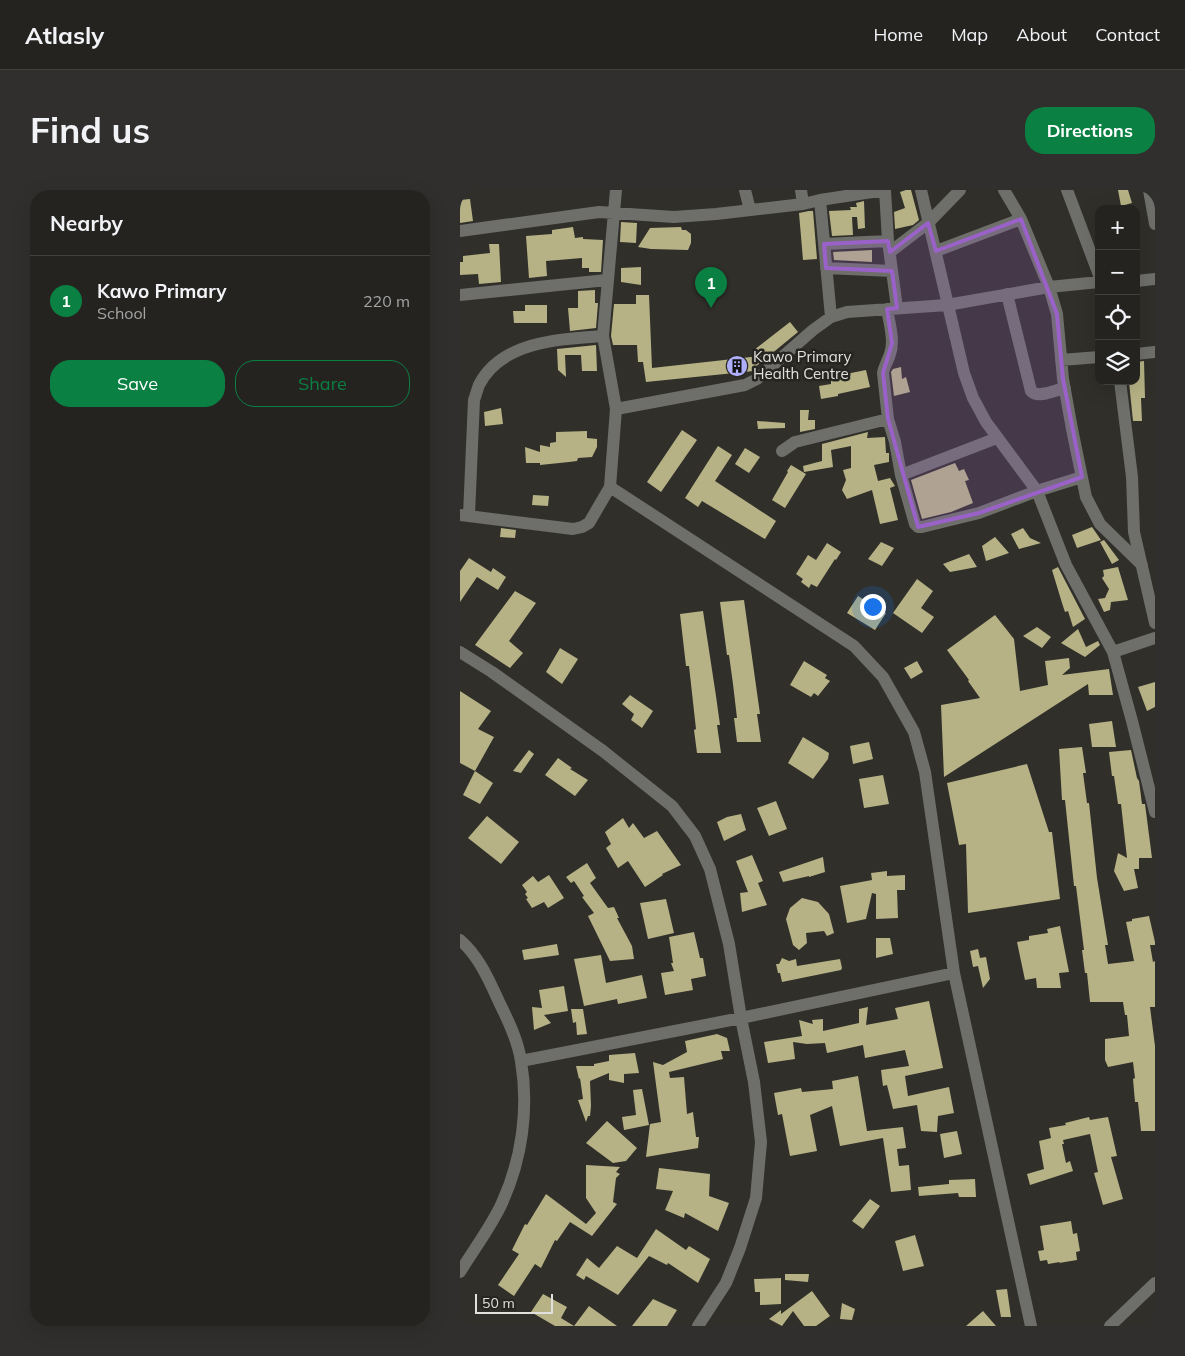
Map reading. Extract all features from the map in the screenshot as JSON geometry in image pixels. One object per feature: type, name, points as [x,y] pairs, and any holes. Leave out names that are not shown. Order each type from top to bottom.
[{"type":"street","points":[[603,336],[542,343],[502,359],[489,372],[479,385],[474,400],[473,443],[465,515],[573,529],[589,523],[610,487],[616,409],[603,336],[607,280],[616,213],[616,190]]},
{"type":"street","points":[[745,190],[750,210]]},
{"type":"street","points":[[801,190],[803,204]]},
{"type":"street","points":[[460,231],[599,212],[674,217],[750,210],[803,204],[884,190],[892,271],[892,343],[882,374],[888,419],[915,524],[918,527],[922,527],[979,513],[1037,491],[1082,477]]},
{"type":"street","points":[[921,190],[947,305],[973,398],[997,438],[1037,491],[1066,565],[1112,652],[1132,720],[1155,812]]},
{"type":"street","points":[[824,244],[889,246],[928,223],[960,190]]},
{"type":"street","points":[[1004,190],[1021,219],[1057,314],[1065,388],[1086,497],[1100,524],[1142,565]]},
{"type":"street","points":[[1067,190],[1095,264]]},
{"type":"street","points":[[1149,190],[1155,223]]},
{"type":"street","points":[[820,200],[831,317]]},
{"type":"street","points":[[936,251],[1021,219]]},
{"type":"street","points":[[826,268],[892,271]]},
{"type":"street","points":[[460,295],[607,280]]},
{"type":"street","points":[[1140,281],[1155,280]]},
{"type":"street","points":[[616,409],[745,385],[757,379],[813,330],[831,317],[847,312],[947,305],[1048,287],[1095,282]]},
{"type":"street","points":[[1007,294],[1030,391],[1032,394],[1037,395],[1065,388]]},
{"type":"street","points":[[1140,354],[1155,352]]},
{"type":"street","points":[[1062,360],[1095,357]]},
{"type":"street","points":[[1120,385],[1132,477],[1134,532],[1155,623]]},
{"type":"street","points":[[782,451],[795,442],[888,419]]},
{"type":"street","points":[[901,475],[997,438]]},
{"type":"street","points":[[460,440],[473,443]]},
{"type":"street","points":[[610,487],[854,646],[882,677],[914,732],[925,772],[954,972],[1031,1326]]},
{"type":"street","points":[[1112,652],[1154,639]]},
{"type":"street","points":[[460,652],[492,672],[603,751],[672,806],[695,836],[710,869],[729,944],[754,1082],[761,1142],[756,1198],[740,1248],[726,1283],[698,1326]]},
{"type":"street","points":[[460,940],[466,945],[488,978],[512,1030],[521,1061],[525,1110],[518,1161],[502,1203],[460,1272]]},
{"type":"street","points":[[521,1061],[741,1018],[954,972]]},
{"type":"street","points":[[1110,1326],[1149,1297],[1155,1283]]},
{"type":"highlighted area","points":[[1021,219],[1057,314],[1063,379],[1082,477],[979,513],[918,527],[888,419],[883,373],[892,343],[887,309],[897,308],[892,271],[826,268],[824,244],[888,241],[890,252],[928,223],[936,251]]},
{"type":"building","points":[[911,190],[919,220],[913,225],[895,229],[894,212],[905,208],[900,192]]},
{"type":"building","points":[[1118,190],[1128,190],[1132,203],[1121,205]]},
{"type":"building","points":[[470,199],[473,221],[460,223],[460,200]]},
{"type":"building","points":[[864,201],[865,228],[858,229],[857,217],[852,217],[853,235],[832,236],[829,211],[851,210],[850,207],[857,207],[856,203]]},
{"type":"building","points":[[813,211],[817,259],[803,260],[799,213]]},
{"type":"building","points":[[621,222],[637,223],[636,243],[620,242]]},
{"type":"building","points":[[573,227],[575,238],[583,237],[583,239],[603,240],[601,272],[589,272],[589,268],[582,268],[582,258],[546,261],[547,276],[529,278],[526,236],[552,234],[552,230]]},
{"type":"building","points":[[681,227],[682,230],[686,230],[691,234],[691,243],[688,250],[638,247],[650,228]]},
{"type":"building","points":[[489,244],[499,244],[501,282],[479,284],[478,274],[460,275],[460,262],[463,262],[463,256],[490,253]]},
{"type":"building","points":[[872,250],[872,262],[834,260],[833,252]]},
{"type":"building","points":[[641,267],[641,285],[621,282],[621,268]]},
{"type":"building","points":[[595,290],[595,303],[598,303],[596,328],[570,331],[568,308],[578,308],[578,291]]},
{"type":"building","points":[[636,295],[649,295],[652,368],[760,356],[754,350],[790,322],[798,332],[754,368],[754,371],[646,382],[643,362],[638,362],[637,345],[613,345],[611,336],[614,304],[636,304]]},
{"type":"building","points":[[525,305],[547,305],[547,323],[514,323],[513,311],[525,311]]},
{"type":"building","points":[[596,345],[597,371],[582,371],[581,355],[565,355],[566,377],[558,370],[557,349]]},
{"type":"building","points":[[1144,361],[1145,398],[1141,398],[1142,421],[1133,421],[1129,385],[1140,385],[1140,362]]},
{"type":"building","points":[[901,367],[902,379],[906,377],[910,392],[894,396],[891,372],[893,369]]},
{"type":"building","points":[[866,370],[870,387],[821,399],[819,386],[831,384],[831,377]]},
{"type":"building","points":[[501,408],[503,424],[485,426],[484,412]]},
{"type":"building","points":[[800,410],[809,410],[808,420],[815,420],[815,429],[800,432]]},
{"type":"building","points":[[757,421],[785,423],[785,428],[758,429]]},
{"type":"building","points":[[682,430],[697,440],[661,492],[647,482]]},
{"type":"building","points":[[587,431],[587,438],[597,439],[597,447],[592,457],[578,458],[577,461],[540,465],[540,463],[526,463],[525,447],[540,452],[540,445],[550,447],[550,443],[556,442],[556,432]]},
{"type":"building","points":[[868,432],[867,438],[885,437],[886,453],[889,453],[889,462],[874,465],[878,481],[890,478],[895,486],[890,488],[898,520],[880,524],[872,490],[847,499],[842,490],[846,480],[843,470],[851,468],[851,446],[831,450],[833,467],[804,472],[803,466],[822,461],[822,444]]},
{"type":"building","points":[[718,446],[732,455],[715,481],[776,521],[765,539],[702,501],[698,507],[685,498]]},
{"type":"building","points":[[745,448],[760,457],[749,473],[735,464]]},
{"type":"building","points":[[955,463],[959,471],[964,469],[969,480],[965,481],[973,503],[951,512],[922,519],[911,480]]},
{"type":"building","points":[[791,465],[806,474],[785,508],[772,500]]},
{"type":"building","points":[[533,495],[549,496],[548,506],[532,505]]},
{"type":"building","points":[[1092,527],[1101,540],[1077,548],[1072,535]]},
{"type":"building","points":[[501,528],[516,530],[515,538],[500,537]]},
{"type":"building","points":[[1023,528],[1030,538],[1041,543],[1019,549],[1011,534]]},
{"type":"building","points":[[995,537],[1009,553],[986,561],[982,546]]},
{"type":"building","points":[[1104,540],[1119,560],[1112,564],[1100,542]]},
{"type":"building","points":[[881,542],[894,548],[882,566],[868,559]]},
{"type":"building","points":[[827,543],[841,552],[817,587],[811,584],[809,588],[801,582],[803,579],[796,574],[808,555],[816,560]]},
{"type":"building","points":[[969,554],[977,567],[950,572],[943,564]]},
{"type":"building","points":[[469,558],[491,572],[493,568],[506,577],[498,590],[477,577],[460,602],[460,571]]},
{"type":"building","points":[[1058,567],[1085,619],[1073,627],[1068,611],[1065,612],[1052,570]]},
{"type":"building","points":[[1118,567],[1128,600],[1111,602],[1110,610],[1104,612],[1098,599],[1105,598],[1109,589],[1102,578],[1104,576],[1103,570]]},
{"type":"building","points":[[917,579],[933,591],[921,608],[934,617],[922,633],[893,613]]},
{"type":"building","points":[[515,591],[536,603],[509,641],[523,653],[510,668],[475,645]]},
{"type":"building","points":[[858,596],[886,613],[875,630],[847,613]]},
{"type":"building","points":[[744,600],[760,714],[757,714],[761,742],[737,742],[734,718],[737,718],[733,684],[720,602]]},
{"type":"building","points":[[703,611],[720,725],[717,725],[721,753],[697,753],[694,730],[696,729],[689,666],[686,666],[680,614]]},
{"type":"building","points":[[995,615],[1014,639],[1020,691],[1048,685],[1045,661],[1069,658],[1070,668],[1062,675],[1109,669],[1113,695],[1089,695],[1088,684],[944,777],[941,705],[980,698],[947,650]]},
{"type":"building","points":[[1037,627],[1051,637],[1042,648],[1023,636]]},
{"type":"building","points":[[1078,629],[1086,647],[1098,641],[1100,645],[1085,657],[1061,643]]},
{"type":"building","points":[[560,648],[578,659],[562,684],[546,672]]},
{"type":"building","points":[[804,661],[827,675],[825,678],[830,681],[818,696],[814,693],[811,697],[790,685]]},
{"type":"building","points":[[917,661],[923,672],[911,679],[904,668]]},
{"type":"building","points":[[1155,682],[1155,707],[1147,711],[1138,687]]},
{"type":"building","points":[[460,691],[491,711],[478,729],[494,737],[475,771],[460,763]]},
{"type":"building","points":[[630,695],[653,711],[642,728],[631,720],[634,714],[622,704]]},
{"type":"building","points":[[1112,721],[1116,747],[1092,747],[1089,724]]},
{"type":"building","points":[[803,737],[829,753],[828,759],[813,779],[788,763]]},
{"type":"building","points":[[869,742],[873,759],[853,764],[850,746]]},
{"type":"building","points":[[1082,747],[1086,773],[1083,773],[1087,803],[1089,803],[1097,878],[1108,945],[1105,945],[1108,964],[1134,961],[1126,922],[1132,921],[1132,919],[1149,916],[1155,942],[1155,945],[1150,945],[1153,962],[1155,961],[1155,1007],[1150,1007],[1155,1046],[1155,1131],[1141,1131],[1138,1102],[1135,1102],[1133,1062],[1108,1067],[1105,1060],[1105,1039],[1129,1036],[1127,1015],[1125,1015],[1123,1002],[1090,1002],[1082,950],[1084,950],[1076,886],[1074,886],[1065,800],[1062,800],[1059,749]]},
{"type":"building","points":[[529,750],[534,754],[521,773],[513,771]]},
{"type":"building","points":[[1131,750],[1139,781],[1142,804],[1145,804],[1152,858],[1139,858],[1139,869],[1134,869],[1138,888],[1124,891],[1114,871],[1118,853],[1127,858],[1121,804],[1118,804],[1109,752]]},
{"type":"building","points":[[558,758],[572,768],[570,769],[588,780],[575,796],[545,775]]},
{"type":"building","points":[[1027,764],[1049,832],[1052,832],[1060,899],[968,913],[966,844],[959,845],[947,783]]},
{"type":"building","points":[[475,771],[493,783],[480,804],[463,795]]},
{"type":"building","points":[[883,775],[889,804],[864,808],[859,779]]},
{"type":"building","points":[[776,801],[787,829],[769,836],[757,808]]},
{"type":"building","points":[[741,814],[746,830],[724,841],[717,822],[727,817]]},
{"type":"building","points":[[487,816],[519,842],[501,864],[468,838]]},
{"type":"building","points":[[623,818],[629,828],[633,823],[644,838],[657,831],[681,865],[662,874],[645,887],[628,861],[618,868],[606,848],[611,844],[605,832]]},
{"type":"building","points":[[752,855],[763,881],[758,883],[767,905],[742,912],[740,893],[748,892],[736,861]]},
{"type":"building","points":[[823,857],[825,872],[783,882],[779,872]]},
{"type":"building","points":[[587,863],[596,878],[590,883],[608,908],[614,907],[619,918],[617,918],[632,946],[634,959],[610,961],[588,916],[594,913],[582,897],[584,896],[574,881],[571,883],[566,877]]},
{"type":"building","points":[[887,871],[887,876],[905,875],[905,890],[897,890],[898,918],[876,919],[876,894],[872,893],[866,919],[847,923],[840,886],[872,880],[871,873]]},
{"type":"building","points":[[549,875],[564,898],[548,908],[544,902],[532,908],[526,899],[528,898],[525,894],[527,892],[522,885],[533,876],[538,882]]},
{"type":"building","points":[[802,898],[818,902],[829,914],[834,933],[827,936],[824,931],[806,933],[807,943],[799,950],[793,945],[786,919],[790,908]]},
{"type":"building","points":[[666,899],[674,933],[648,939],[640,903]]},
{"type":"building","points":[[1060,926],[1069,972],[1059,973],[1061,988],[1037,988],[1036,978],[1025,980],[1017,942],[1029,940],[1029,936],[1048,933],[1047,929]]},
{"type":"building","points":[[694,932],[700,958],[703,958],[706,976],[691,979],[693,990],[665,995],[661,973],[674,971],[671,963],[673,963],[669,937]]},
{"type":"building","points":[[876,938],[890,938],[893,954],[876,958]]},
{"type":"building","points":[[557,944],[559,955],[524,960],[522,950]]},
{"type":"building","points":[[978,949],[980,958],[986,957],[990,979],[983,988],[978,966],[973,967],[970,951]]},
{"type":"building","points":[[601,955],[606,983],[642,975],[647,998],[618,1004],[617,999],[584,1006],[574,959]]},
{"type":"building","points":[[782,958],[789,961],[796,959],[797,966],[840,959],[842,968],[841,970],[782,982],[776,964],[779,964]]},
{"type":"building","points":[[564,986],[568,1011],[544,1015],[551,1023],[534,1030],[532,1007],[542,1008],[539,990]]},
{"type":"building","points":[[929,1001],[943,1068],[905,1076],[908,1096],[949,1087],[954,1113],[938,1116],[937,1132],[921,1131],[917,1105],[893,1109],[887,1085],[883,1086],[881,1070],[909,1066],[905,1050],[865,1058],[863,1045],[827,1053],[825,1043],[807,1044],[793,1042],[795,1059],[768,1063],[764,1042],[802,1036],[799,1020],[813,1024],[812,1020],[823,1019],[823,1031],[859,1023],[859,1009],[868,1007],[866,1025],[898,1019],[895,1008]]},
{"type":"building","points":[[571,1009],[583,1009],[587,1034],[577,1035],[576,1022],[573,1023]]},
{"type":"building","points":[[717,1034],[727,1038],[730,1051],[721,1051],[723,1059],[669,1072],[670,1078],[684,1077],[687,1114],[693,1112],[696,1137],[699,1137],[698,1148],[646,1157],[650,1124],[661,1122],[653,1062],[663,1065],[687,1052],[685,1041]]},
{"type":"building","points":[[635,1053],[639,1073],[624,1074],[624,1083],[609,1080],[609,1073],[590,1081],[591,1106],[590,1116],[588,1116],[586,1122],[578,1100],[583,1099],[576,1066],[594,1066],[594,1064],[609,1061],[609,1055]]},
{"type":"building","points":[[858,1076],[867,1131],[903,1127],[906,1148],[897,1149],[899,1166],[909,1165],[911,1190],[891,1192],[883,1138],[840,1146],[832,1106],[810,1115],[817,1151],[790,1156],[782,1114],[778,1115],[774,1093],[801,1088],[802,1092],[833,1089],[832,1081]]},
{"type":"building","points":[[642,1089],[649,1125],[624,1130],[622,1117],[636,1115],[633,1090]]},
{"type":"building","points":[[1089,1117],[1090,1120],[1108,1117],[1117,1156],[1111,1157],[1123,1199],[1103,1205],[1094,1173],[1098,1172],[1090,1134],[1063,1140],[1064,1144],[1062,1144],[1066,1163],[1070,1161],[1073,1171],[1030,1185],[1027,1174],[1044,1169],[1039,1141],[1051,1138],[1049,1128],[1066,1125],[1065,1123]]},
{"type":"building","points":[[607,1121],[637,1148],[626,1161],[613,1163],[586,1143]]},
{"type":"building","points":[[957,1131],[962,1154],[944,1158],[940,1134]]},
{"type":"building","points":[[586,1165],[620,1167],[616,1172],[620,1174],[616,1178],[613,1202],[617,1204],[592,1236],[570,1222],[557,1241],[555,1240],[541,1268],[535,1264],[514,1296],[498,1285],[519,1254],[512,1250],[525,1224],[527,1225],[546,1194],[586,1224],[596,1213],[586,1198]]},
{"type":"building","points":[[659,1168],[710,1174],[709,1196],[729,1203],[718,1231],[685,1213],[684,1218],[665,1210],[673,1191],[656,1189]]},
{"type":"building","points":[[975,1179],[976,1197],[959,1197],[958,1193],[919,1196],[918,1187],[949,1184],[949,1180]]},
{"type":"building","points":[[870,1199],[880,1206],[863,1229],[852,1221]]},
{"type":"building","points":[[1071,1221],[1073,1234],[1077,1233],[1080,1251],[1076,1252],[1077,1260],[1048,1264],[1047,1260],[1040,1261],[1038,1251],[1044,1250],[1040,1226]]},
{"type":"building","points":[[656,1229],[686,1250],[689,1246],[710,1259],[698,1283],[668,1263],[667,1265],[649,1256],[618,1295],[586,1276],[584,1280],[576,1275],[587,1258],[599,1268],[617,1246],[637,1258]]},
{"type":"building","points":[[915,1235],[924,1266],[903,1271],[895,1241]]},
{"type":"building","points":[[785,1274],[809,1274],[808,1282],[785,1280]]},
{"type":"building","points":[[781,1278],[781,1304],[760,1305],[760,1292],[755,1292],[754,1279]]},
{"type":"building","points":[[1007,1289],[1011,1317],[1001,1317],[996,1290]]},
{"type":"building","points":[[812,1291],[830,1316],[816,1326],[804,1326],[793,1311],[782,1326],[769,1319],[781,1310],[781,1314]]},
{"type":"building","points":[[543,1294],[567,1307],[561,1318],[574,1326],[555,1326],[531,1312]]},
{"type":"building","points":[[653,1299],[677,1310],[667,1326],[632,1326]]},
{"type":"building","points":[[842,1303],[855,1309],[852,1320],[840,1319]]},
{"type":"building","points":[[589,1306],[617,1326],[574,1326]]},
{"type":"building","points":[[983,1311],[996,1326],[966,1326]]},
{"type":"place","name":"Kawo Primary","points":[[711,308]]},
{"type":"place","name":"Kawo Primary Health Centre","points":[[737,366]]}]
